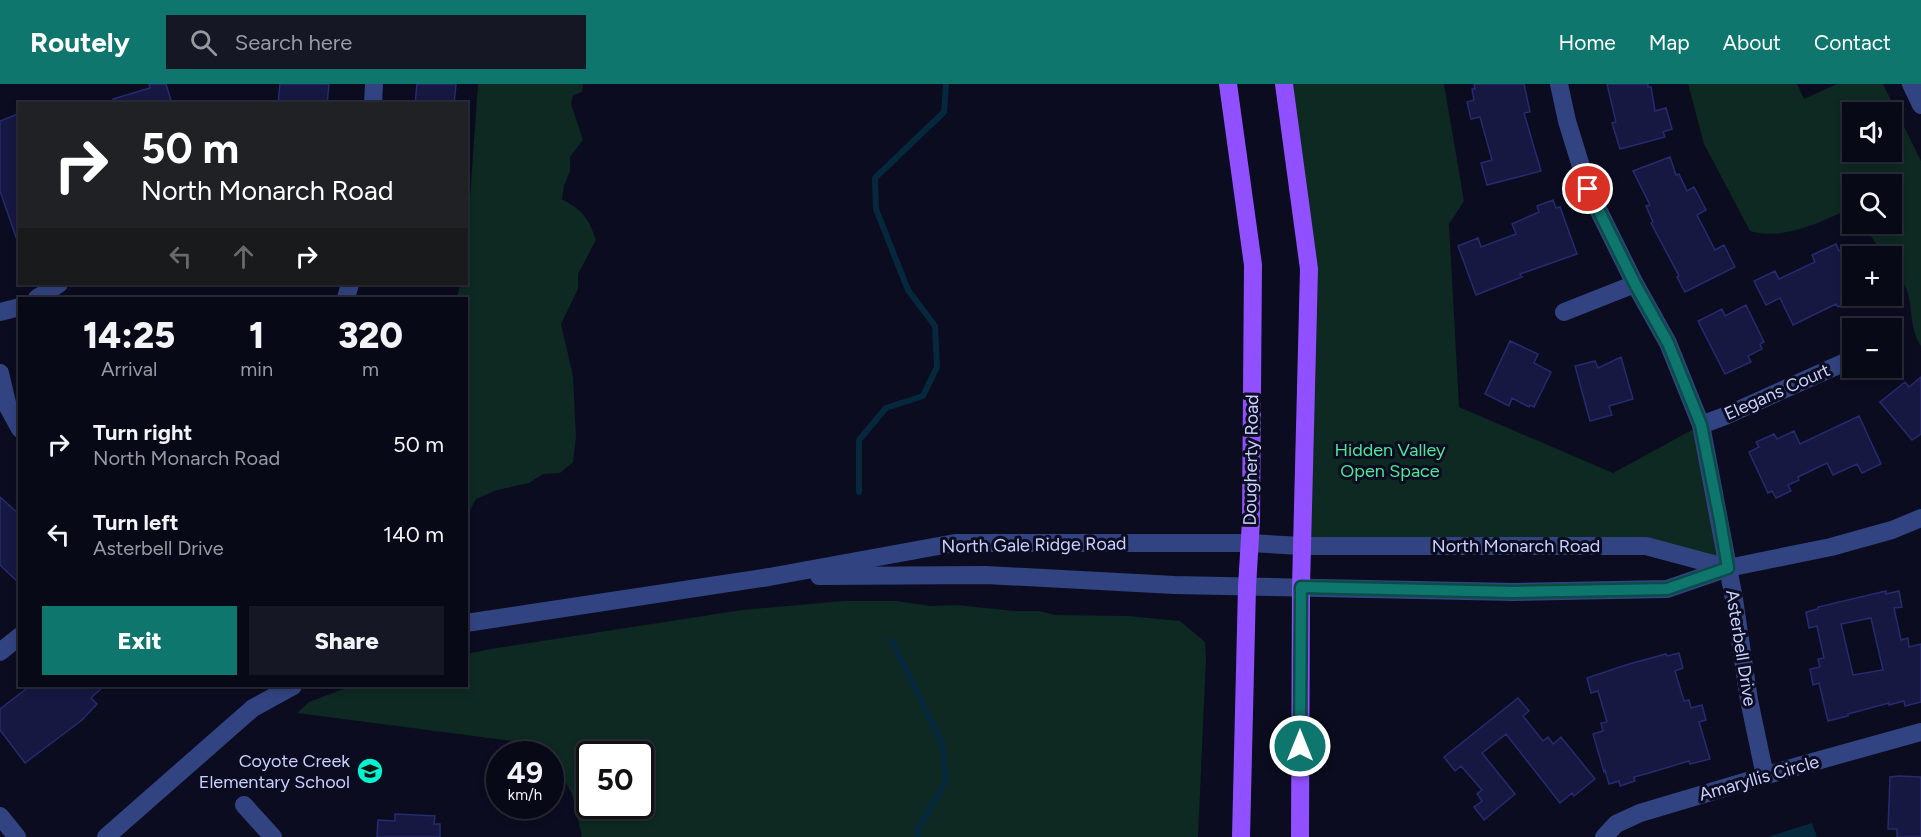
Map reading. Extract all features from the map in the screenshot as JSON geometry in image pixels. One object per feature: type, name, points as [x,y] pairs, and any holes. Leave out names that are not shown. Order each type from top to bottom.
[{"type":"main road","name":"Dougherty Road","points":[[1228,84],[1253,266],[1250,543],[1241,837]]},
{"type":"main road","points":[[1284,84],[1309,269],[1301,587],[1300,837]]},
{"type":"street","points":[[373,102],[374,84]]},
{"type":"street","name":"Asterbell Drive","points":[[1559,84],[1570,133],[1588,189],[1635,284],[1668,343],[1701,425],[1720,520],[1749,700],[1765,776]]},
{"type":"street","points":[[1911,84],[1921,105]]},
{"type":"street","points":[[1564,312],[1635,284]]},
{"type":"street","points":[[39,297],[57,285]]},
{"type":"street","points":[[0,312],[18,308]]},
{"type":"street","name":"Elegans Court","points":[[1701,425],[1842,363]]},
{"type":"street","points":[[0,373],[8,407],[18,425]]},
{"type":"street","name":"North Monarch Road","points":[[1247,587],[1514,592],[1667,589],[1728,568],[1831,547],[1892,530],[1921,518]]},
{"type":"street","name":"North Gale Ridge Road","points":[[468,623],[769,577],[955,543],[1250,543],[1302,546]]},
{"type":"street","name":"North Monarch Road","points":[[1302,546],[1646,546],[1728,568]]},
{"type":"street","name":"North Gale Ridge Road","points":[[769,577],[986,575],[1247,587]]},
{"type":"street","points":[[0,652],[18,638]]},
{"type":"street","points":[[106,837],[253,708],[291,687]]},
{"type":"street","name":"Amaryllis Circle","points":[[1604,837],[1616,824],[1640,813],[1921,732]]},
{"type":"street","points":[[244,805],[273,837]]},
{"type":"street","points":[[0,816],[17,837]]},
{"type":"green space","points":[[478,84],[583,84],[582,92],[573,95],[571,104],[583,140],[570,157],[570,171],[562,199],[584,215],[596,240],[578,274],[578,289],[561,324],[573,376],[576,437],[573,462],[560,473],[543,474],[529,483],[497,490],[476,499],[468,514],[468,297],[457,297],[460,285],[468,285],[468,227]]},
{"type":"green space","name":"Hidden Valley Open Space","points":[[1284,84],[1444,84],[1464,201],[1449,224],[1459,407],[1613,473],[1701,425],[1728,568],[1646,546],[1302,546],[1309,269]]},
{"type":"green space","points":[[1688,84],[1797,84],[1804,99],[1837,84],[1883,84],[1892,102],[1842,102],[1842,162],[1902,162],[1902,122],[1921,161],[1921,346],[1914,331],[1908,293],[1902,280],[1902,246],[1878,246],[1869,234],[1902,234],[1902,174],[1842,174],[1842,212],[1789,232],[1776,234],[1750,231],[1704,144]]},
{"type":"green space","points":[[843,601],[896,601],[931,606],[957,605],[1014,611],[1039,611],[1056,615],[1128,616],[1180,621],[1205,642],[1198,837],[582,837],[578,819],[654,819],[654,741],[576,741],[576,811],[572,794],[564,779],[564,741],[512,741],[297,713],[309,702],[348,687],[468,687],[468,654],[742,610]]},
{"type":"water","points":[[1812,823],[1817,837],[1768,837]]},
{"type":"building","points":[[149,84],[166,84],[171,102],[114,102],[113,99],[150,88]]},
{"type":"building","points":[[280,84],[329,84],[327,102],[278,102]]},
{"type":"building","points":[[417,84],[456,84],[454,102],[415,102]]},
{"type":"building","points":[[1474,84],[1524,84],[1530,112],[1524,113],[1541,171],[1487,185],[1481,163],[1492,160],[1480,117],[1471,119],[1467,102],[1474,100],[1472,89],[1475,89]]},
{"type":"building","points":[[1607,84],[1648,84],[1648,87],[1651,87],[1655,111],[1666,108],[1672,129],[1663,132],[1665,137],[1620,149],[1612,123],[1616,122]]},
{"type":"building","points":[[18,114],[18,240],[0,191],[0,121]]},
{"type":"building","points":[[1670,157],[1676,175],[1679,174],[1687,191],[1694,187],[1706,210],[1697,215],[1715,250],[1724,245],[1735,267],[1685,292],[1651,223],[1653,222],[1646,206],[1650,205],[1633,171]]},
{"type":"building","points":[[1553,200],[1556,208],[1560,207],[1577,254],[1520,274],[1522,277],[1476,295],[1458,246],[1478,238],[1481,247],[1516,234],[1512,224],[1539,212],[1537,206]]},
{"type":"building","points":[[1836,244],[1839,251],[1842,250],[1842,305],[1838,307],[1836,304],[1793,325],[1780,298],[1766,305],[1754,281],[1775,271],[1779,279],[1815,262],[1812,255]]},
{"type":"building","points":[[1746,305],[1764,342],[1760,344],[1762,349],[1748,356],[1751,362],[1725,374],[1698,321],[1722,309],[1725,316]]},
{"type":"building","points":[[1510,341],[1538,354],[1534,363],[1551,372],[1534,407],[1530,405],[1529,407],[1512,398],[1509,406],[1485,394]]},
{"type":"building","points":[[1621,357],[1633,399],[1609,406],[1612,415],[1590,421],[1575,366],[1595,361],[1598,368]]},
{"type":"building","points":[[1921,377],[1921,434],[1912,440],[1880,402],[1905,382],[1909,387]]},
{"type":"building","points":[[1859,416],[1881,464],[1862,473],[1857,464],[1833,475],[1827,463],[1798,477],[1799,480],[1788,485],[1791,491],[1776,498],[1772,491],[1768,493],[1749,452],[1759,447],[1756,442],[1774,434],[1777,439],[1794,431],[1800,444]]},
{"type":"building","points":[[0,497],[18,513],[18,582],[0,565]]},
{"type":"building","points":[[1886,591],[1886,594],[1899,591],[1902,607],[1894,608],[1901,640],[1908,638],[1909,647],[1921,644],[1921,702],[1905,706],[1904,701],[1889,705],[1889,703],[1828,721],[1819,683],[1813,685],[1810,669],[1820,667],[1818,659],[1824,658],[1817,626],[1809,628],[1806,612],[1818,609],[1818,607]],"holes":[[[1871,618],[1883,670],[1853,675],[1841,624]]]},
{"type":"building","points":[[1679,653],[1683,668],[1675,671],[1684,701],[1689,700],[1691,708],[1702,705],[1706,720],[1699,722],[1710,759],[1690,764],[1689,761],[1634,777],[1635,781],[1620,786],[1619,781],[1609,784],[1593,734],[1603,731],[1601,723],[1607,722],[1598,691],[1591,693],[1587,678],[1629,664],[1666,654],[1667,656]]},
{"type":"building","points":[[29,687],[103,687],[91,698],[97,704],[82,720],[25,763],[0,730],[0,709]]},
{"type":"building","points":[[1518,698],[1529,711],[1523,716],[1543,741],[1548,737],[1553,744],[1561,737],[1595,779],[1574,796],[1572,793],[1560,803],[1506,734],[1482,753],[1515,794],[1484,820],[1474,807],[1482,801],[1477,794],[1482,790],[1461,766],[1455,771],[1444,757]]},
{"type":"building","points":[[1890,777],[1921,777],[1921,837],[1897,837],[1897,829],[1888,829]]},
{"type":"building","points":[[395,814],[435,816],[434,824],[440,824],[440,837],[377,837],[378,820],[395,821]]},
{"type":"waterway","points":[[859,492],[859,440],[886,408],[923,396],[937,367],[935,326],[908,290],[876,209],[875,178],[944,112],[946,84]]},
{"type":"waterway","points":[[892,641],[942,743],[946,781],[917,831],[919,837]]},
{"type":"place","name":"Coyote Creek Elementary School","points":[[370,771]]},
{"type":"route","points":[[1300,746],[1301,587],[1514,592],[1667,589],[1728,568],[1701,425],[1668,343],[1635,284],[1588,189]]}]
